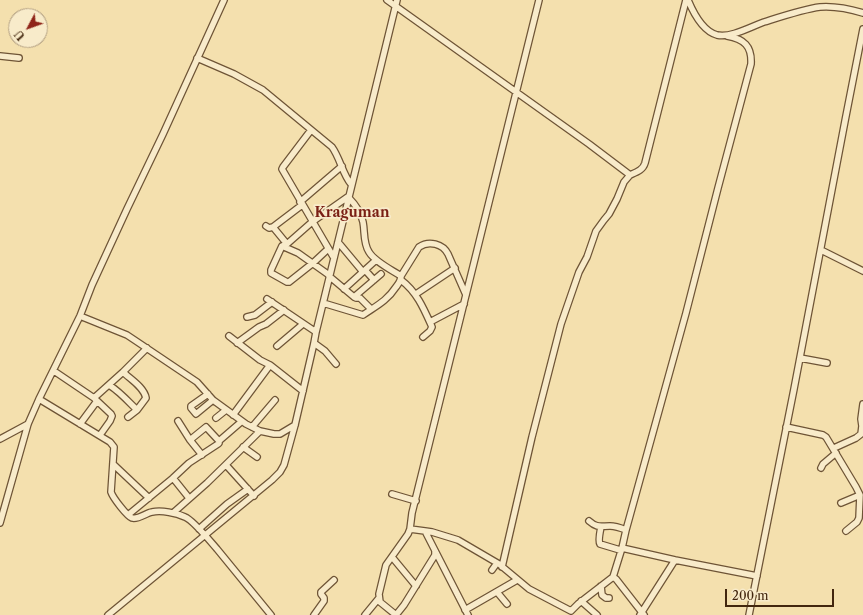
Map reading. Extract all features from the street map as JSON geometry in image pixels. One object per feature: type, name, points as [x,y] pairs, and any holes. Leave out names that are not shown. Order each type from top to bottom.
[{"type":"street","points":[[0,523],[28,424],[80,316],[92,285],[224,0]]},
{"type":"street","points":[[387,0],[396,3],[630,175]]},
{"type":"street","points":[[435,551],[435,555],[404,605],[396,615],[380,602],[379,594],[386,565],[410,529],[412,513],[538,0]]},
{"type":"street","points":[[410,529],[453,538],[497,563],[529,589],[570,613],[581,601],[614,574],[686,313],[751,64],[752,56],[744,42],[736,38],[714,34],[706,28],[694,13],[687,0]]},
{"type":"street","points":[[502,567],[532,437],[561,324],[579,272],[596,231],[612,209],[624,182],[630,175],[644,167],[646,163],[687,0]]},
{"type":"street","points":[[108,615],[254,496],[276,476],[284,465],[303,392],[329,276],[396,3]]},
{"type":"street","points":[[727,36],[764,22],[804,10],[820,7],[830,7],[863,13]]},
{"type":"street","points":[[749,615],[863,29]]},
{"type":"street","points":[[0,56],[19,58]]},
{"type":"street","points":[[197,58],[234,74],[263,90],[332,147],[337,154],[348,180],[352,184]]},
{"type":"street","points":[[311,130],[282,169],[334,258]]},
{"type":"street","points":[[266,226],[269,228],[273,227],[342,166]]},
{"type":"street","points":[[328,249],[289,282],[271,273],[271,270],[284,245],[312,222],[349,197]]},
{"type":"street","points":[[349,197],[363,220],[365,243],[370,254],[401,278],[416,294],[432,327],[424,337]]},
{"type":"street","points":[[273,227],[284,245],[313,263],[354,297],[360,298],[371,309]]},
{"type":"street","points":[[338,242],[374,280]]},
{"type":"street","points":[[323,303],[363,315],[387,298],[401,278],[419,247],[427,244],[435,244],[446,249],[466,295]]},
{"type":"street","points":[[821,250],[863,271]]},
{"type":"street","points":[[344,289],[376,260]]},
{"type":"street","points":[[416,294],[455,268]]},
{"type":"street","points":[[354,297],[380,274]]},
{"type":"street","points":[[247,317],[255,315],[270,300],[316,332]]},
{"type":"street","points":[[430,322],[464,304]]},
{"type":"street","points":[[237,343],[284,310]]},
{"type":"street","points":[[80,316],[127,335],[147,348],[197,382],[214,400],[242,422],[266,433],[280,434],[295,425]]},
{"type":"street","points":[[277,346],[303,324]]},
{"type":"street","points":[[229,336],[260,360],[270,365],[303,392]]},
{"type":"street","points":[[314,343],[325,351],[336,364]]},
{"type":"street","points":[[80,424],[96,400],[109,385],[147,348]]},
{"type":"street","points":[[800,358],[828,363]]},
{"type":"street","points":[[233,415],[270,365]]},
{"type":"street","points":[[54,371],[96,400],[112,416],[100,436]]},
{"type":"street","points":[[123,372],[146,395],[146,398],[137,410],[128,417]]},
{"type":"street","points":[[109,385],[137,410]]},
{"type":"street","points":[[208,394],[191,406],[196,414],[214,400]]},
{"type":"street","points":[[39,399],[112,444],[114,447],[111,492],[113,497],[131,518],[134,519],[152,512],[160,511],[189,518],[206,536],[272,615]]},
{"type":"street","points":[[252,427],[275,400]]},
{"type":"street","points":[[821,468],[835,450],[861,434],[863,404]]},
{"type":"street","points":[[216,418],[226,410]]},
{"type":"street","points":[[178,421],[202,455]]},
{"type":"street","points":[[128,515],[189,463],[219,443],[218,441],[242,422]]},
{"type":"street","points":[[0,439],[28,424]]},
{"type":"street","points":[[190,440],[206,427],[218,441]]},
{"type":"street","points":[[786,427],[823,435],[826,437],[860,487],[859,518],[857,522],[846,531]]},
{"type":"street","points":[[173,513],[226,465],[260,431]]},
{"type":"street","points":[[243,447],[257,457]]},
{"type":"street","points":[[113,464],[149,498]]},
{"type":"street","points":[[226,465],[254,496]]},
{"type":"street","points":[[173,478],[189,498]]},
{"type":"street","points":[[199,529],[227,504],[248,489]]},
{"type":"street","points":[[392,494],[416,501]]},
{"type":"street","points":[[841,503],[860,495]]},
{"type":"street","points":[[589,521],[601,528],[610,526],[626,530]]},
{"type":"street","points":[[601,528],[598,541],[600,544],[756,576]]},
{"type":"street","points":[[425,531],[467,613],[517,580]]},
{"type":"street","points":[[392,557],[416,586]]},
{"type":"street","points":[[612,576],[616,579],[642,614],[675,560]]},
{"type":"street","points":[[492,570],[497,563]]},
{"type":"street","points":[[314,615],[325,599],[320,593],[334,580]]},
{"type":"street","points":[[601,586],[602,595],[609,598]]},
{"type":"street","points":[[497,592],[506,604]]},
{"type":"street","points":[[365,615],[379,598]]},
{"type":"street","points":[[581,601],[598,615]]},
{"type":"district","name":"Kraguman","points":[[352,213]]}]
